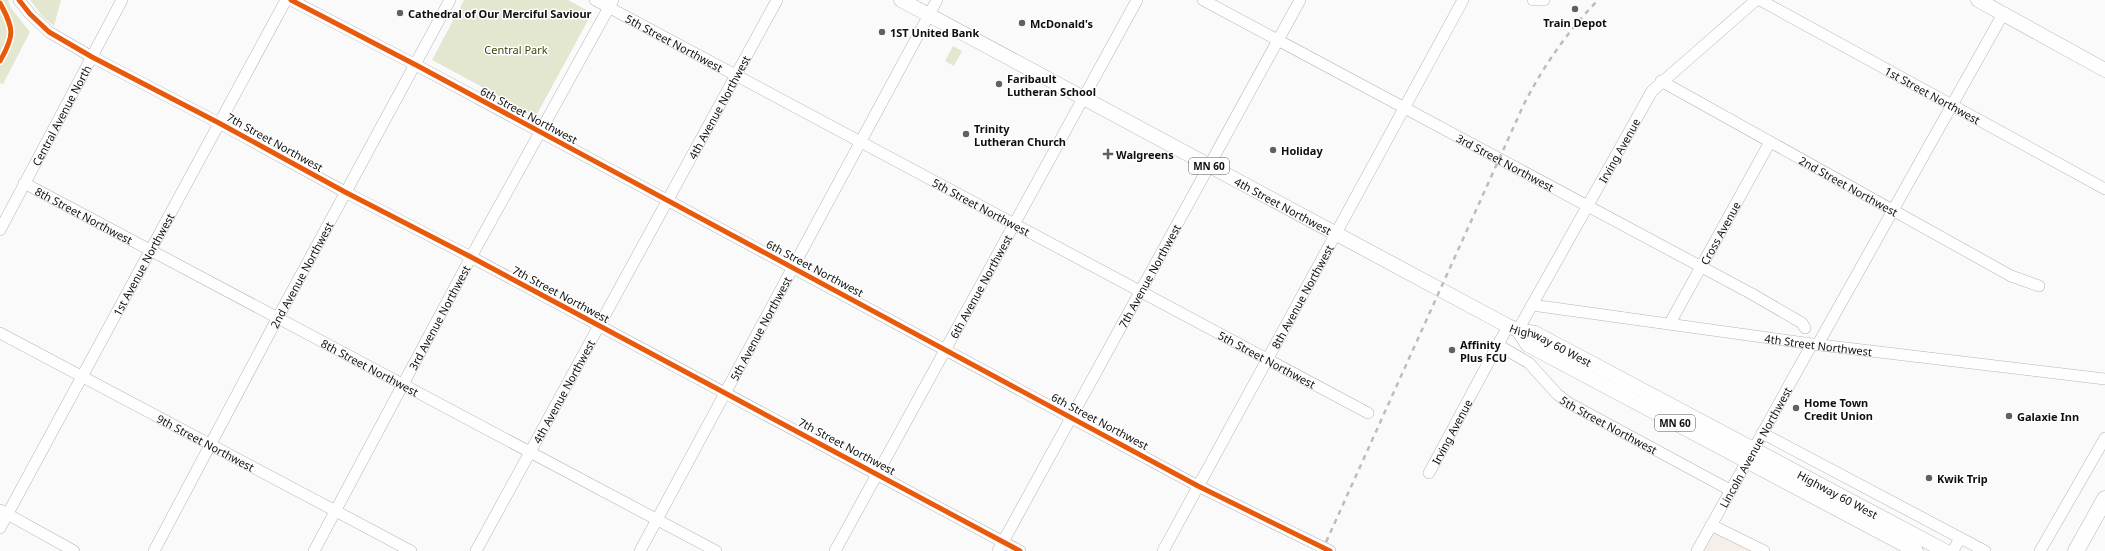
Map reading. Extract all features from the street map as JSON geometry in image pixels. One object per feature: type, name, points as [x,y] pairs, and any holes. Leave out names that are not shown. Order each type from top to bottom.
[{"type":"highway","points":[[2076,551],[2105,499]]},
{"type":"main road","name":"4th Street Northwest","points":[[901,0],[1513,328]]},
{"type":"main road","points":[[1978,0],[2105,69]]},
{"type":"main road","name":"Highway 60 West","points":[[1513,328],[1535,332],[1946,551]]},
{"type":"main road","name":"Highway 60 West","points":[[1513,328],[1528,345],[1916,551]]},
{"type":"street","name":"7th Street Northwest","points":[[19,0],[30,14],[48,32],[92,57],[219,123],[345,192],[471,257],[877,474],[1001,546],[1020,551]]},
{"type":"street","name":"Central Avenue North","points":[[0,230],[122,0]]},
{"type":"street","name":"1st Avenue Northwest","points":[[0,528],[4,512],[82,376],[286,0]]},
{"type":"street","name":"6th Street Northwest","points":[[291,0],[416,65],[793,267],[1198,486],[1330,551]]},
{"type":"street","name":"2nd Avenue Northwest","points":[[154,551],[345,192],[416,65],[450,0]]},
{"type":"street","name":"5th Street Northwest","points":[[595,0],[611,4],[736,76],[1368,413]]},
{"type":"street","name":"4th Avenue Northwest","points":[[476,551],[777,0]]},
{"type":"street","name":"5th Avenue Northwest","points":[[640,551],[724,392],[937,0]]},
{"type":"street","name":"6th Avenue Northwest","points":[[835,551],[1137,0]]},
{"type":"street","name":"3rd Street Northwest","points":[[1203,0],[1701,267],[1802,323],[1805,328]]},
{"type":"street","name":"7th Avenue Northwest","points":[[1001,546],[1300,0]]},
{"type":"street","points":[[1460,4],[1470,0]]},
{"type":"street","points":[[1533,0],[1544,0]]},
{"type":"street","name":"Irving Avenue","points":[[1429,473],[1498,346],[1532,305],[1644,102],[1661,81],[1756,0]]},
{"type":"street","name":"1st Street Northwest","points":[[1760,0],[2105,189]]},
{"type":"street","name":"3rd Avenue Northwest","points":[[314,551],[471,257],[611,4]]},
{"type":"street","name":"8th Avenue Northwest","points":[[1163,551],[1460,4]]},
{"type":"street","name":"Lincoln Avenue Northwest","points":[[1697,551],[1746,460],[1894,211],[2003,14]]},
{"type":"street","name":"2nd Street Northwest","points":[[1661,81],[2011,276],[2039,286]]},
{"type":"street","name":"Cross Avenue","points":[[1670,324],[1770,142]]},
{"type":"street","name":"8th Street Northwest","points":[[24,183],[277,319],[716,551]]},
{"type":"street","name":"4th Street Northwest","points":[[1532,305],[1815,344],[2105,379]]},
{"type":"street","name":"9th Street Northwest","points":[[0,333],[411,551]]},
{"type":"street","name":"5th Street Northwest","points":[[1498,346],[1529,363],[1557,394],[1567,402],[1730,490]]},
{"type":"street","points":[[1762,434],[1985,551]]},
{"type":"street","points":[[2040,551],[2105,438]]},
{"type":"street","points":[[4,512],[74,551]]},
{"type":"street","points":[[1711,525],[1764,551]]},
{"type":"street","points":[[1953,551],[1960,538]]},
{"type":"shaded area","points":[[1710,529],[1754,551],[1698,551]]},
{"type":"green space","points":[[0,0],[8,0],[11,8],[30,32],[3,84],[0,83]]},
{"type":"green space","points":[[30,0],[61,0],[54,26],[43,17]]},
{"type":"green space","name":"Central Park","points":[[464,0],[568,0],[592,13],[536,116],[432,60]]},
{"type":"green space","points":[[953,46],[962,51],[954,66],[945,61]]},
{"type":"railway","points":[[1322,551],[1524,104],[1557,49],[1598,0]]},
{"type":"cycle path","points":[[19,0],[30,14],[49,32],[92,57],[219,123],[345,192],[471,257],[1020,551]]},
{"type":"cycle path","points":[[291,0],[416,65],[1198,486],[1330,551]]},
{"type":"cycle path","points":[[0,3],[8,19],[11,32],[8,45],[0,61]]},
{"type":"place","name":"Train Depot","points":[[1575,9]]},
{"type":"place","name":"Cathedral of Our Merciful Saviour","points":[[400,13]]},
{"type":"place","name":"McDonald's","points":[[1022,23]]},
{"type":"place","name":"1ST United Bank","points":[[882,32]]},
{"type":"place","name":"Faribault Lutheran School","points":[[999,84]]},
{"type":"place","name":"Trinity Lutheran Church","points":[[966,134]]},
{"type":"place","name":"Holiday","points":[[1273,150]]},
{"type":"place","name":"Walgreens","points":[[1108,154]]},
{"type":"place","name":"Affinity Plus FCU","points":[[1452,350]]},
{"type":"place","name":"Home Town Credit Union","points":[[1796,408]]},
{"type":"place","name":"Galaxie Inn","points":[[2009,416]]},
{"type":"place","name":"Kwik Trip","points":[[1929,478]]}]
